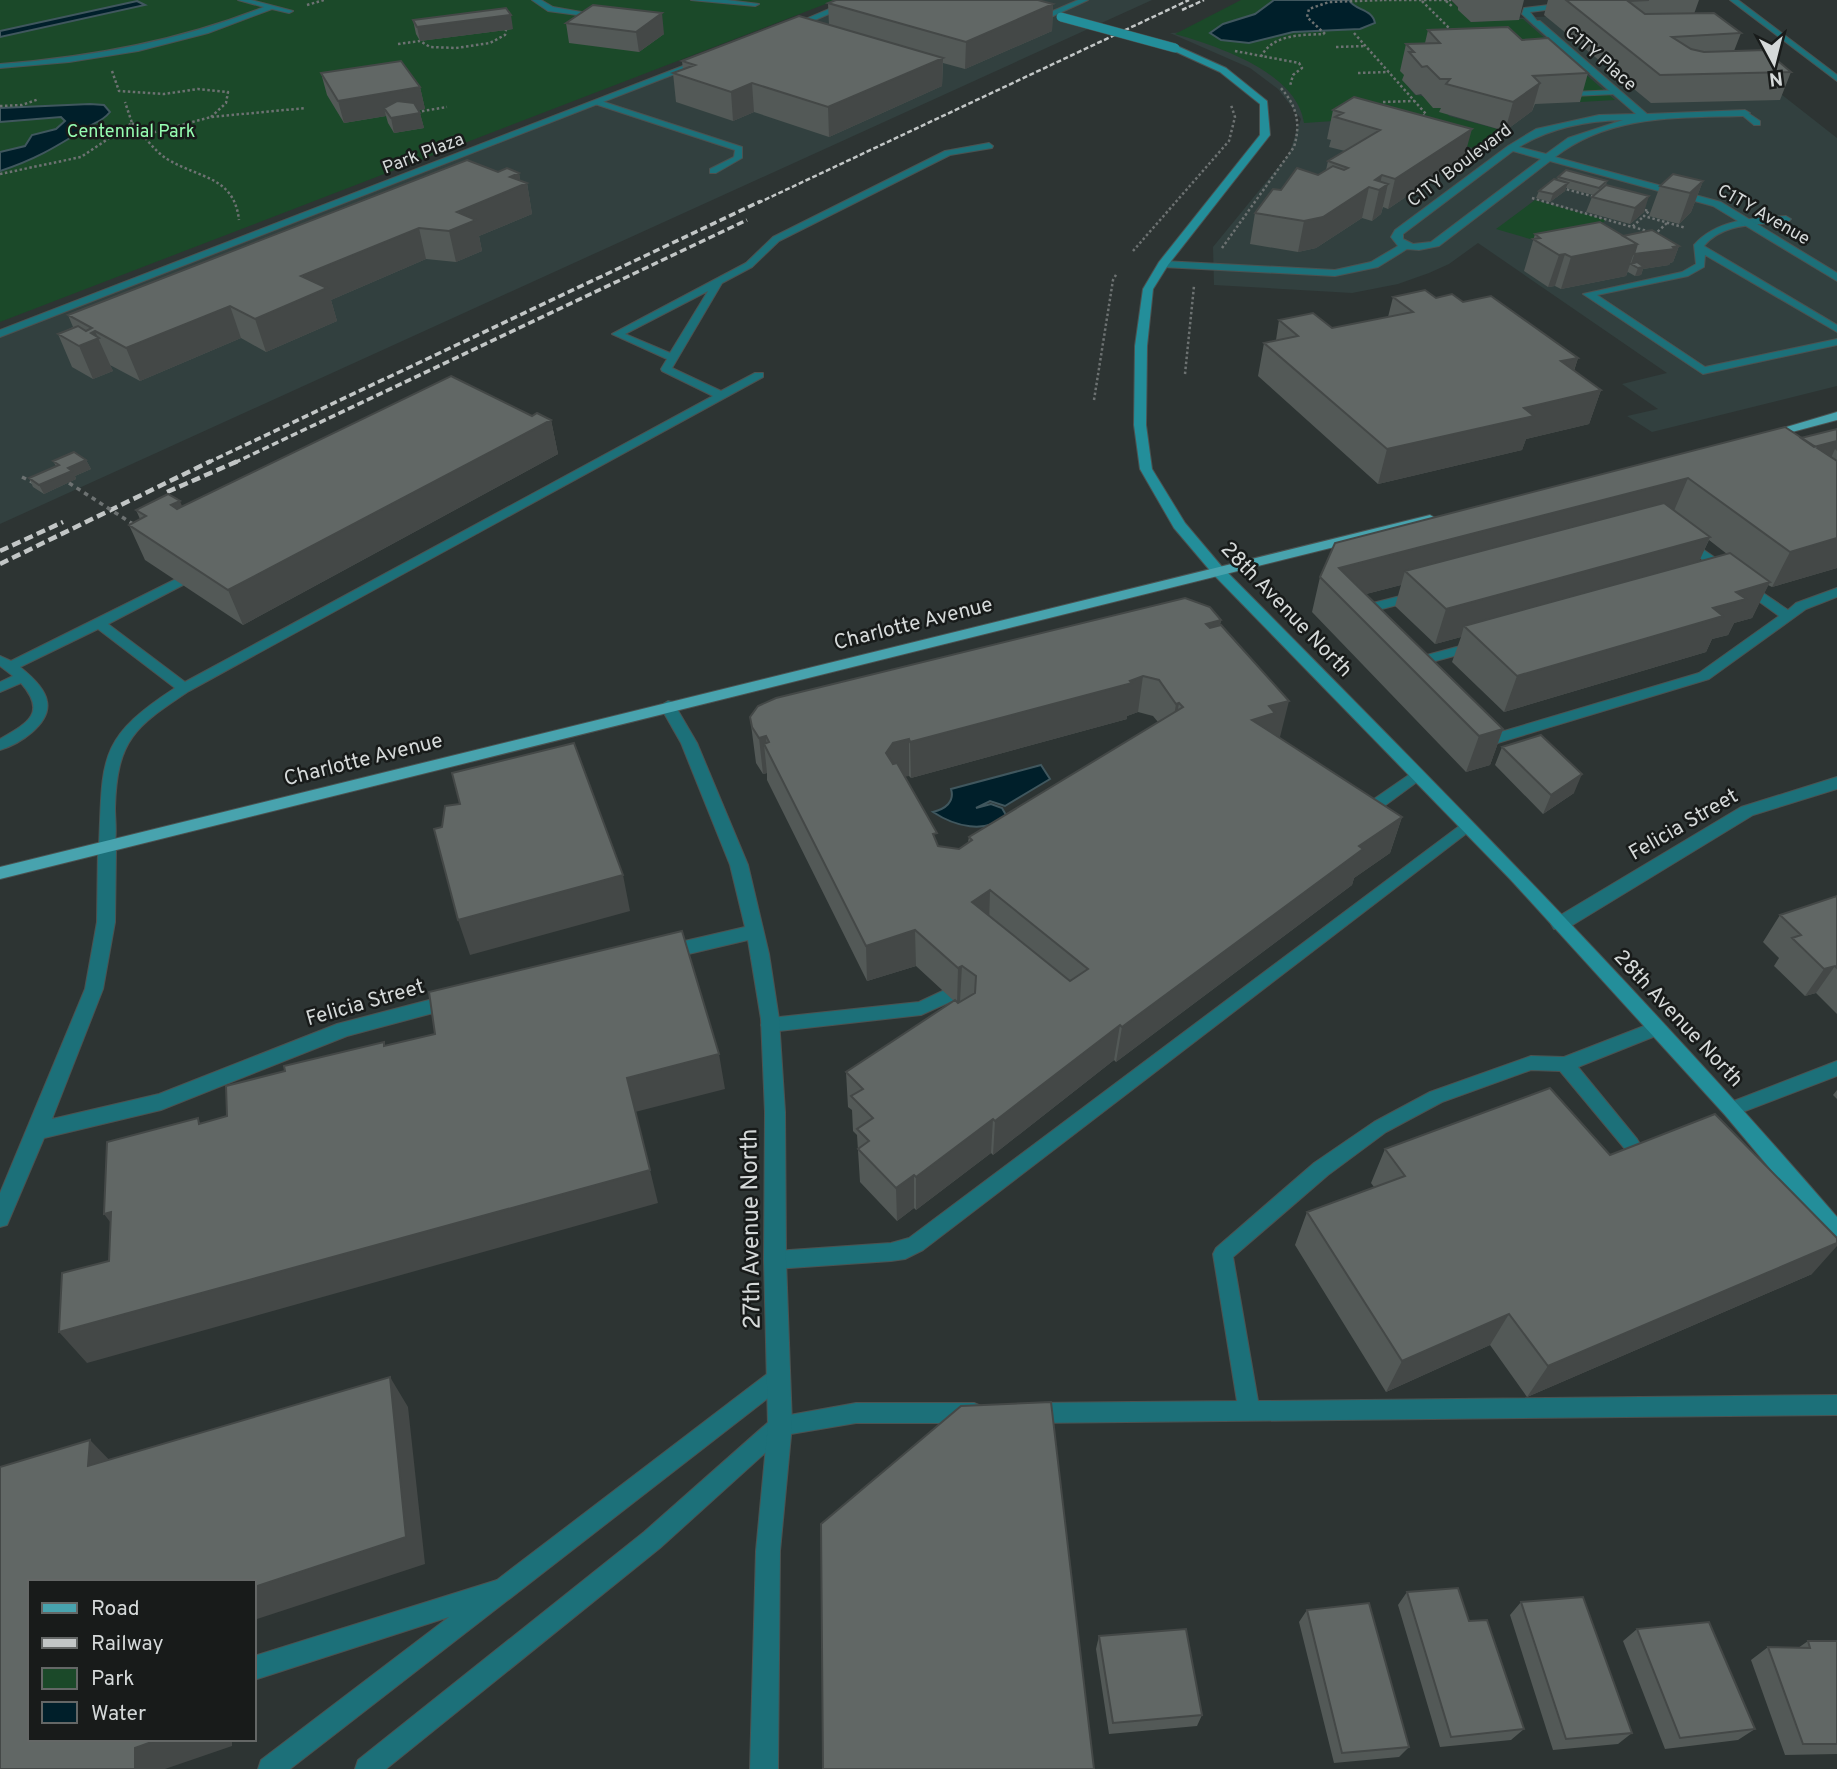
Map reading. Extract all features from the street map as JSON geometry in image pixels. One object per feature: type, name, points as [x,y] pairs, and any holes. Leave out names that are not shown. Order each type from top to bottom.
[{"type":"main road","name":"28th Avenue North","points":[[1037,11],[1175,48],[1212,61],[1238,78],[1264,103],[1265,135],[1163,264],[1148,289],[1141,346],[1140,425],[1146,469],[1179,525],[1218,571],[1466,826],[1657,1028],[1732,1109],[1837,1232]]},
{"type":"main road","points":[[1756,438],[1837,416]]},
{"type":"main road","name":"Charlotte Avenue","points":[[0,873],[1441,516]]},
{"type":"street","points":[[773,34],[857,0]]},
{"type":"street","name":"C1TY Place","points":[[1537,23],[1644,116]]},
{"type":"street","name":"Park Plaza","points":[[0,334],[716,56]]},
{"type":"street","name":"C1TY Boulevard","points":[[1405,246],[1396,237],[1399,232],[1533,133],[1557,125],[1599,118],[1745,113]]},
{"type":"street","name":"C1TY Boulevard","points":[[1163,264],[1335,273],[1374,265],[1405,246],[1435,244],[1547,157],[1581,135],[1644,116]]},
{"type":"street","name":"C1TY Avenue","points":[[1511,148],[1717,204],[1837,278]]},
{"type":"street","name":"27th Avenue North","points":[[668,706],[689,743],[731,843],[748,895],[770,1025],[775,1112],[775,1260],[780,1425],[768,1551],[764,1769]]},
{"type":"street","name":"Felicia Street","points":[[1560,924],[1747,811],[1837,783]]},
{"type":"street","points":[[0,1218],[81,1025],[100,965],[106,922],[107,847]]},
{"type":"street","points":[[648,956],[755,931]]},
{"type":"street","name":"Felicia Street","points":[[36,1131],[162,1102],[344,1029],[475,996]]},
{"type":"lane","points":[[242,0],[289,11]]},
{"type":"lane","points":[[536,0],[551,9],[604,16]]},
{"type":"lane","points":[[695,0],[755,4]]},
{"type":"lane","points":[[1050,14],[1084,0]]},
{"type":"lane","points":[[1732,4],[1748,10],[1837,79]]},
{"type":"lane","points":[[1537,23],[1526,14],[1527,10],[1540,6],[1572,5]]},
{"type":"lane","points":[[0,66],[83,58],[148,47],[207,31],[271,7]]},
{"type":"lane","points":[[784,29],[798,34]]},
{"type":"lane","points":[[1769,37],[1782,37]]},
{"type":"lane","points":[[1791,55],[1805,55]]},
{"type":"lane","points":[[1572,94],[1616,92]]},
{"type":"lane","points":[[598,102],[739,149],[738,158],[713,171]]},
{"type":"lane","points":[[1745,113],[1758,123]]},
{"type":"lane","points":[[673,358],[617,334],[749,265],[776,239],[948,153],[989,146]]},
{"type":"lane","points":[[1786,219],[1749,222],[1707,234],[1700,248],[1701,265],[1685,274],[1588,294],[1703,371],[1837,342]]},
{"type":"lane","points":[[1700,248],[1837,329]]},
{"type":"lane","points":[[718,282],[666,369],[720,395]]},
{"type":"lane","points":[[107,847],[110,772],[116,748],[137,721],[184,688],[759,375]]},
{"type":"lane","points":[[1669,529],[1723,575],[1788,616]]},
{"type":"lane","points":[[0,745],[16,737],[41,710],[40,698],[23,676],[6,663],[99,623],[178,582]]},
{"type":"lane","points":[[1383,627],[1366,609],[1432,592]]},
{"type":"lane","points":[[1473,721],[1491,740],[1704,677],[1801,606],[1837,592]]},
{"type":"lane","points":[[99,623],[184,688]]},
{"type":"lane","points":[[1417,663],[1495,640]]},
{"type":"lane","points":[[0,688],[23,676]]},
{"type":"lane","points":[[1347,825],[1416,775]]},
{"type":"lane","points":[[775,1260],[891,1252],[905,1250],[916,1244],[1466,826]]},
{"type":"lane","points":[[770,1025],[921,1008],[942,1001],[986,977]]},
{"type":"lane","points":[[1249,1411],[1223,1254],[1321,1169],[1380,1127],[1436,1097],[1531,1063],[1565,1064],[1657,1028]]},
{"type":"lane","points":[[1565,1064],[1631,1144]]},
{"type":"lane","points":[[1732,1109],[1837,1068]]},
{"type":"lane","points":[[270,1769],[778,1378]]},
{"type":"lane","points":[[367,1769],[652,1540],[780,1425],[856,1413],[1837,1405]]},
{"type":"lane","points":[[256,1667],[505,1588]]},
{"type":"path","points":[[1446,0],[1453,8]]},
{"type":"path","points":[[1261,57],[1264,49],[1275,42],[1325,34],[1307,17],[1309,9],[1329,2],[1451,0]]},
{"type":"path","points":[[1422,1],[1451,30]]},
{"type":"path","points":[[500,31],[513,29]]},
{"type":"path","points":[[416,34],[426,46],[438,48],[470,46],[498,40],[505,35],[506,30]]},
{"type":"path","points":[[1354,33],[1426,114],[1416,121]]},
{"type":"path","points":[[398,44],[433,39]]},
{"type":"path","points":[[1336,47],[1365,46]]},
{"type":"path","points":[[1230,51],[1299,63],[1302,68],[1293,75],[1290,86]]},
{"type":"path","points":[[1358,73],[1389,72]]},
{"type":"path","points":[[119,91],[164,94],[198,89],[228,92],[229,97],[222,108],[211,117]]},
{"type":"path","points":[[1133,251],[1229,141],[1236,117],[1226,96]]},
{"type":"path","points":[[0,106],[24,105],[39,99]]},
{"type":"path","points":[[1384,102],[1415,101]]},
{"type":"path","points":[[125,102],[132,123],[165,158],[228,189],[237,202],[239,221],[260,233]]},
{"type":"path","points":[[414,113],[447,107]]},
{"type":"path","points":[[144,135],[211,117],[306,108]]},
{"type":"path","points":[[0,174],[80,157],[104,144],[132,123]]},
{"type":"path","points":[[1219,252],[1280,168]]},
{"type":"path","points":[[1555,187],[1599,198]]},
{"type":"path","points":[[1528,197],[1655,233]]},
{"type":"path","points":[[1632,226],[1649,211],[1637,208]]},
{"type":"path","points":[[1643,216],[1707,234]]},
{"type":"path","points":[[1648,239],[1667,223]]},
{"type":"path","points":[[1094,400],[1117,273]]},
{"type":"path","points":[[1185,374],[1192,290],[1197,283]]},
{"type":"path","points":[[22,477],[33,484],[44,479]]},
{"type":"path","points":[[62,478],[137,527]]},
{"type":"shaded area","points":[[857,0],[1152,0],[0,524],[0,334]]},
{"type":"shaded area","points":[[1675,11],[1837,138],[1837,386],[1652,432],[1627,416],[1658,409],[1622,384],[1667,373],[1478,243],[1449,264],[1429,273],[1398,284],[1352,293],[1214,285],[1213,247],[1289,154],[1301,119],[1278,89],[1250,68],[1170,33]]},
{"type":"green space","name":"Centennial Park","points":[[0,0],[836,0],[0,322]]},
{"type":"green space","points":[[1241,0],[1451,0],[1471,22],[1523,19],[1615,100],[1580,102],[1403,80],[1415,95],[1435,102],[1449,116],[1505,131],[1477,149],[1363,119],[1304,123],[1298,105],[1287,89],[1271,76],[1232,54],[1175,34]]},
{"type":"green space","points":[[1535,200],[1606,220],[1568,250],[1496,229]]},
{"type":"water","points":[[1274,0],[1349,0],[1371,15],[1375,23],[1360,29],[1293,32],[1249,43],[1221,40],[1210,33],[1223,24],[1255,14]]},
{"type":"water","points":[[137,1],[145,5],[0,37],[0,31]]},
{"type":"water","points":[[104,105],[110,112],[101,120],[43,153],[0,171],[0,152],[25,146],[32,135],[56,129],[65,121],[61,117],[0,122],[0,108]]},
{"type":"water","points":[[1041,765],[1050,779],[1005,806],[990,801],[976,808],[991,804],[1002,808],[1006,815],[989,825],[980,827],[960,824],[933,812],[948,804],[952,798],[951,789]]},
{"type":"building","points":[[836,0],[1038,0],[1053,4],[966,42],[828,3]]},
{"type":"building","points":[[1566,0],[1649,0],[1628,1],[1645,14],[1714,13],[1741,33],[1672,37],[1691,49],[1704,52],[1765,50],[1791,72],[1660,75]]},
{"type":"building","points":[[593,5],[662,13],[636,32],[566,23]]},
{"type":"building","points":[[506,8],[511,15],[417,27],[413,20]]},
{"type":"building","points":[[799,16],[943,58],[828,107],[752,83],[731,92],[673,73],[695,65],[682,61]]},
{"type":"building","points":[[1508,27],[1522,40],[1548,38],[1588,73],[1533,76],[1540,83],[1513,102],[1446,84],[1450,79],[1440,79],[1427,66],[1422,67],[1409,52],[1414,52],[1406,44],[1440,43],[1428,30]]},
{"type":"building","points":[[401,61],[420,87],[338,101],[321,73]]},
{"type":"building","points":[[1354,97],[1472,129],[1395,179],[1382,175],[1375,180],[1388,184],[1379,190],[1369,187],[1323,217],[1304,221],[1255,213],[1273,189],[1281,190],[1297,168],[1318,175],[1333,166],[1344,170],[1348,168],[1328,161],[1380,130],[1335,117],[1343,113],[1333,110]]},
{"type":"building","points":[[397,101],[414,103],[420,113],[391,118],[384,108]]},
{"type":"building","points":[[467,160],[498,172],[507,168],[519,173],[510,177],[527,183],[457,212],[476,220],[449,231],[419,228],[301,276],[327,288],[255,319],[230,306],[126,348],[95,331],[91,333],[99,338],[79,346],[58,334],[78,326],[86,331],[92,328],[68,315]]},
{"type":"building","points":[[1566,170],[1607,181],[1599,188],[1558,177]]},
{"type":"building","points":[[1673,174],[1703,181],[1690,193],[1660,186]]},
{"type":"building","points":[[1554,179],[1568,183],[1553,194],[1539,191]]},
{"type":"building","points":[[1606,185],[1649,196],[1635,208],[1592,197]]},
{"type":"building","points":[[1600,222],[1637,244],[1571,257],[1559,255],[1533,239],[1540,238],[1535,234]]},
{"type":"building","points":[[1652,230],[1679,246],[1673,247],[1675,249],[1634,254],[1637,244],[1623,236]]},
{"type":"building","points":[[1637,262],[1644,267],[1638,268],[1631,264]]},
{"type":"building","points":[[1425,290],[1436,298],[1452,294],[1463,302],[1491,296],[1578,358],[1561,361],[1601,390],[1524,408],[1534,416],[1387,449],[1264,343],[1298,336],[1279,320],[1313,313],[1332,328],[1413,312],[1393,297]]},
{"type":"building","points":[[451,376],[532,416],[537,413],[551,420],[228,590],[129,525],[146,516],[136,510],[168,494],[180,501],[171,505],[177,509]]},
{"type":"building","points":[[1785,427],[1837,461],[1837,538],[1790,552],[1688,478],[1339,568],[1503,729],[1479,736],[1320,577],[1335,543]]},
{"type":"building","points":[[1837,429],[1837,441],[1814,447],[1801,438]]},
{"type":"building","points":[[74,452],[86,460],[68,468],[72,471],[39,485],[29,478],[59,465],[53,461]]},
{"type":"building","points":[[1664,503],[1710,537],[1446,609],[1405,571]]},
{"type":"building","points":[[1730,553],[1770,582],[1736,592],[1746,599],[1713,608],[1723,616],[1517,676],[1464,626]]},
{"type":"building","points":[[1185,598],[1210,607],[1221,620],[1206,624],[1210,628],[1221,625],[1289,701],[1269,706],[1275,713],[1252,720],[1402,817],[1359,846],[1363,849],[1122,1027],[1120,1025],[995,1121],[993,1119],[916,1177],[914,1175],[896,1188],[858,1149],[869,1141],[857,1129],[873,1118],[851,1096],[863,1089],[846,1072],[955,1000],[958,1003],[975,993],[976,976],[962,966],[958,968],[915,930],[866,946],[764,744],[769,742],[766,736],[759,738],[752,727],[750,717],[758,706],[776,698]],"holes":[[[1143,676],[1159,680],[1176,704],[1179,703],[1183,707],[969,837],[972,840],[959,849],[938,846],[933,834],[937,833],[897,763],[893,764],[886,753],[893,743],[909,739],[910,742],[1132,683],[1130,681]],[[990,890],[1088,969],[1070,981],[972,902]]]},
{"type":"building","points":[[1541,735],[1582,774],[1551,795],[1502,747]]},
{"type":"building","points":[[574,743],[623,875],[458,920],[434,829],[442,827],[445,806],[460,804],[452,773]]},
{"type":"building","points":[[1837,896],[1837,968],[1835,966],[1824,969],[1792,938],[1801,935],[1780,915]]},
{"type":"building","points":[[682,931],[719,1054],[627,1078],[650,1170],[59,1332],[62,1273],[109,1261],[111,1212],[104,1214],[107,1142],[198,1118],[199,1124],[227,1116],[226,1086],[285,1071],[284,1066],[384,1042],[384,1046],[435,1034],[429,992]]},
{"type":"building","points":[[1550,1088],[1610,1155],[1715,1114],[1837,1238],[1837,1243],[1548,1366],[1509,1314],[1402,1361],[1307,1212],[1405,1176],[1385,1149]]},
{"type":"building","points":[[390,1377],[406,1537],[256,1586],[256,1580],[28,1580],[28,1741],[154,1741],[135,1748],[135,1769],[0,1769],[0,1467],[90,1440],[88,1466]]},
{"type":"building","points":[[1051,1402],[1094,1769],[823,1769],[821,1524],[961,1406]]},
{"type":"building","points":[[1458,1588],[1469,1621],[1487,1620],[1524,1729],[1451,1737],[1407,1592]]},
{"type":"building","points":[[1583,1597],[1632,1733],[1566,1739],[1521,1602]]},
{"type":"building","points":[[1369,1603],[1409,1747],[1342,1753],[1307,1610]]},
{"type":"building","points":[[1709,1622],[1755,1729],[1680,1738],[1637,1629]]},
{"type":"building","points":[[1186,1629],[1202,1715],[1113,1723],[1099,1636]]},
{"type":"building","points":[[1808,1641],[1837,1641],[1837,1744],[1803,1744],[1768,1647],[1810,1648]]},
{"type":"railway","points":[[758,203],[1189,0]]},
{"type":"railway","points":[[1182,10],[1204,0]]},
{"type":"railway","points":[[207,463],[761,201]]},
{"type":"railway","points":[[234,463],[747,220]]},
{"type":"railway","points":[[0,564],[211,461]]},
{"type":"railway","points":[[167,492],[238,461]]},
{"type":"railway","points":[[0,551],[63,522]]}]
